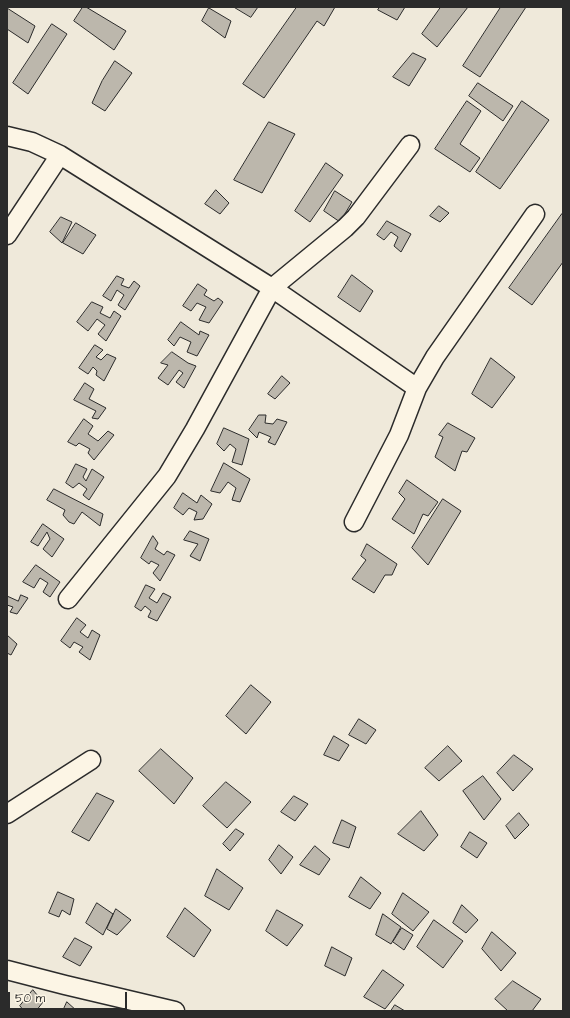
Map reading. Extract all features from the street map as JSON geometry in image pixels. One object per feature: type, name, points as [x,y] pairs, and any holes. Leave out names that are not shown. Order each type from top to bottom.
[{"type":"street","points":[[7,136],[32,142],[60,156],[272,288],[417,388]]},
{"type":"street","points":[[68,599],[168,476],[272,288],[345,228],[356,217],[410,145]]},
{"type":"street","points":[[7,236],[60,156]]},
{"type":"street","points":[[354,522],[399,435],[417,388],[435,357],[535,214]]},
{"type":"street","points":[[7,814],[91,760]]},
{"type":"street","points":[[7,970],[65,986],[175,1011]]},
{"type":"building","points":[[83,7],[86,7],[126,31],[114,50],[74,21]]},
{"type":"building","points":[[234,7],[258,7],[251,17]]},
{"type":"building","points":[[297,7],[335,7],[324,26],[317,21],[264,98],[243,84]]},
{"type":"building","points":[[380,7],[405,7],[397,20],[378,10]]},
{"type":"building","points":[[441,7],[468,7],[437,47],[422,34]]},
{"type":"building","points":[[501,7],[526,7],[480,77],[463,66]]},
{"type":"building","points":[[7,8],[35,26],[28,43],[7,29]]},
{"type":"building","points":[[209,8],[231,21],[225,38],[202,21]]},
{"type":"building","points":[[52,24],[67,34],[28,94],[13,83]]},
{"type":"building","points":[[413,53],[426,59],[409,86],[393,77]]},
{"type":"building","points":[[115,61],[132,73],[105,111],[92,103],[102,81]]},
{"type":"building","points":[[478,83],[513,106],[503,121],[469,96]]},
{"type":"building","points":[[467,101],[481,111],[460,144],[480,158],[470,172],[435,149]]},
{"type":"building","points":[[522,101],[549,120],[500,189],[476,172]]},
{"type":"building","points":[[269,122],[295,134],[262,193],[234,180]]},
{"type":"building","points":[[326,163],[343,175],[310,222],[295,211]]},
{"type":"building","points":[[216,190],[229,203],[220,214],[205,204]]},
{"type":"building","points":[[335,191],[352,202],[340,222],[324,211]]},
{"type":"building","points":[[439,206],[449,213],[440,222],[430,216]]},
{"type":"building","points":[[562,214],[563,262],[532,305],[509,288]]},
{"type":"building","points":[[61,217],[72,222],[62,243],[50,232]]},
{"type":"building","points":[[387,221],[411,234],[401,252],[394,246],[398,237],[391,232],[384,240],[377,235]]},
{"type":"building","points":[[76,223],[96,235],[83,254],[63,243]]},
{"type":"building","points":[[352,275],[373,291],[360,312],[338,297]]},
{"type":"building","points":[[117,276],[124,279],[121,285],[129,288],[134,281],[140,286],[125,310],[118,305],[124,295],[117,290],[111,301],[103,296]]},
{"type":"building","points":[[198,284],[207,290],[204,295],[214,301],[218,298],[223,302],[209,323],[199,320],[206,307],[197,303],[191,311],[183,306]]},
{"type":"building","points":[[92,302],[103,307],[100,313],[110,318],[114,311],[121,316],[106,341],[98,334],[105,325],[97,319],[88,331],[77,322]]},
{"type":"building","points":[[181,322],[199,335],[200,331],[209,335],[197,356],[187,352],[191,342],[180,337],[174,346],[168,340]]},
{"type":"building","points":[[95,345],[103,350],[96,357],[101,360],[107,354],[116,358],[104,381],[96,375],[97,371],[93,367],[88,374],[79,368]]},
{"type":"building","points":[[172,352],[188,363],[196,366],[184,388],[176,382],[183,373],[179,370],[168,385],[158,378],[168,365],[161,363]]},
{"type":"building","points":[[491,358],[515,377],[492,408],[472,394]]},
{"type":"building","points":[[282,376],[290,383],[275,399],[268,394]]},
{"type":"building","points":[[85,383],[94,389],[89,399],[106,408],[98,419],[92,418],[96,411],[74,400]]},
{"type":"building","points":[[259,415],[266,415],[265,423],[273,424],[277,419],[287,422],[275,445],[268,442],[271,437],[259,432],[257,438],[249,430]]},
{"type":"building","points":[[84,419],[93,426],[88,434],[98,441],[108,431],[114,435],[94,460],[88,453],[90,449],[79,443],[76,446],[68,442]]},
{"type":"building","points":[[448,423],[475,438],[467,452],[462,451],[455,471],[435,457],[443,437],[439,435]]},
{"type":"building","points":[[224,428],[249,439],[242,465],[232,462],[236,449],[230,444],[224,451],[217,444]]},
{"type":"building","points":[[224,463],[250,479],[240,502],[232,500],[236,488],[228,482],[220,493],[211,491]]},
{"type":"building","points":[[76,464],[87,469],[83,477],[86,481],[92,469],[104,477],[89,500],[83,495],[87,489],[79,483],[73,488],[66,483]]},
{"type":"building","points":[[407,480],[438,502],[428,516],[423,514],[414,534],[392,519],[405,499],[399,493]]},
{"type":"building","points":[[54,489],[103,514],[100,526],[82,512],[74,524],[69,522],[63,515],[65,510],[47,500]]},
{"type":"building","points":[[183,493],[197,503],[201,495],[212,504],[203,519],[194,520],[197,512],[189,508],[183,515],[174,508]]},
{"type":"building","points":[[443,499],[461,511],[428,565],[412,548]]},
{"type":"building","points":[[43,524],[64,539],[52,557],[43,549],[50,539],[47,532],[38,546],[31,542]]},
{"type":"building","points":[[190,531],[209,539],[200,561],[190,556],[198,544],[184,540]]},
{"type":"building","points":[[153,536],[158,543],[155,549],[164,555],[167,551],[175,555],[160,581],[153,573],[159,565],[151,561],[149,564],[141,558]]},
{"type":"building","points":[[367,544],[397,564],[392,575],[385,575],[374,593],[352,579],[366,560],[361,556]]},
{"type":"building","points":[[36,565],[60,582],[50,597],[43,592],[48,583],[40,578],[34,588],[23,582]]},
{"type":"building","points":[[146,585],[155,589],[149,598],[157,603],[163,593],[171,597],[157,621],[148,617],[151,611],[145,606],[141,611],[135,607]]},
{"type":"building","points":[[21,595],[28,598],[17,614],[10,612],[13,607],[7,605],[7,596],[18,601]]},
{"type":"building","points":[[77,618],[86,625],[80,632],[88,638],[92,630],[100,635],[90,660],[79,652],[83,647],[74,642],[70,648],[61,641]]},
{"type":"building","points":[[7,635],[17,644],[11,655],[7,653]]},
{"type":"building","points":[[251,685],[271,702],[246,734],[226,716]]},
{"type":"building","points":[[359,719],[376,730],[366,744],[349,735]]},
{"type":"building","points":[[334,736],[349,745],[339,761],[324,755]]},
{"type":"building","points":[[448,746],[462,761],[439,781],[425,768]]},
{"type":"building","points":[[161,749],[193,778],[174,804],[139,771]]},
{"type":"building","points":[[514,755],[533,769],[513,791],[497,773]]},
{"type":"building","points":[[483,776],[501,799],[484,820],[463,791]]},
{"type":"building","points":[[226,782],[251,802],[227,828],[203,806]]},
{"type":"building","points":[[97,793],[114,801],[89,841],[72,832]]},
{"type":"building","points":[[294,796],[308,804],[295,821],[281,812]]},
{"type":"building","points":[[421,811],[438,835],[424,851],[398,834]]},
{"type":"building","points":[[519,813],[529,825],[515,839],[506,826]]},
{"type":"building","points":[[342,820],[356,827],[349,848],[333,843]]},
{"type":"building","points":[[236,829],[244,834],[230,851],[223,844]]},
{"type":"building","points":[[470,832],[487,843],[477,858],[461,847]]},
{"type":"building","points":[[279,845],[293,857],[281,874],[269,860]]},
{"type":"building","points":[[315,846],[330,859],[319,875],[300,865]]},
{"type":"building","points":[[217,869],[243,888],[229,910],[205,896]]},
{"type":"building","points":[[361,877],[381,893],[370,909],[349,897]]},
{"type":"building","points":[[58,892],[74,899],[70,915],[62,910],[59,917],[49,913]]},
{"type":"building","points":[[403,893],[429,912],[413,931],[392,914]]},
{"type":"building","points":[[97,903],[113,914],[103,935],[86,923]]},
{"type":"building","points":[[462,905],[478,920],[466,933],[453,923]]},
{"type":"building","points":[[185,908],[211,930],[194,957],[167,937]]},
{"type":"building","points":[[116,909],[131,920],[117,935],[107,929]]},
{"type":"building","points":[[277,910],[303,925],[287,946],[266,931]]},
{"type":"building","points":[[383,914],[401,927],[391,944],[376,935]]},
{"type":"building","points":[[434,920],[463,941],[443,968],[417,947]]},
{"type":"building","points":[[402,928],[413,935],[404,950],[393,942]]},
{"type":"building","points":[[492,932],[516,953],[501,971],[482,949]]},
{"type":"building","points":[[75,938],[92,947],[80,966],[63,957]]},
{"type":"building","points":[[332,947],[352,958],[345,976],[325,966]]},
{"type":"building","points":[[383,970],[404,985],[385,1009],[364,997]]},
{"type":"building","points":[[513,981],[541,999],[532,1011],[508,1011],[495,999]]},
{"type":"building","points":[[33,990],[43,1002],[36,1011],[24,1011],[20,1006]]},
{"type":"building","points":[[67,1002],[77,1011],[63,1011]]},
{"type":"building","points":[[395,1005],[405,1011],[391,1011]]}]
